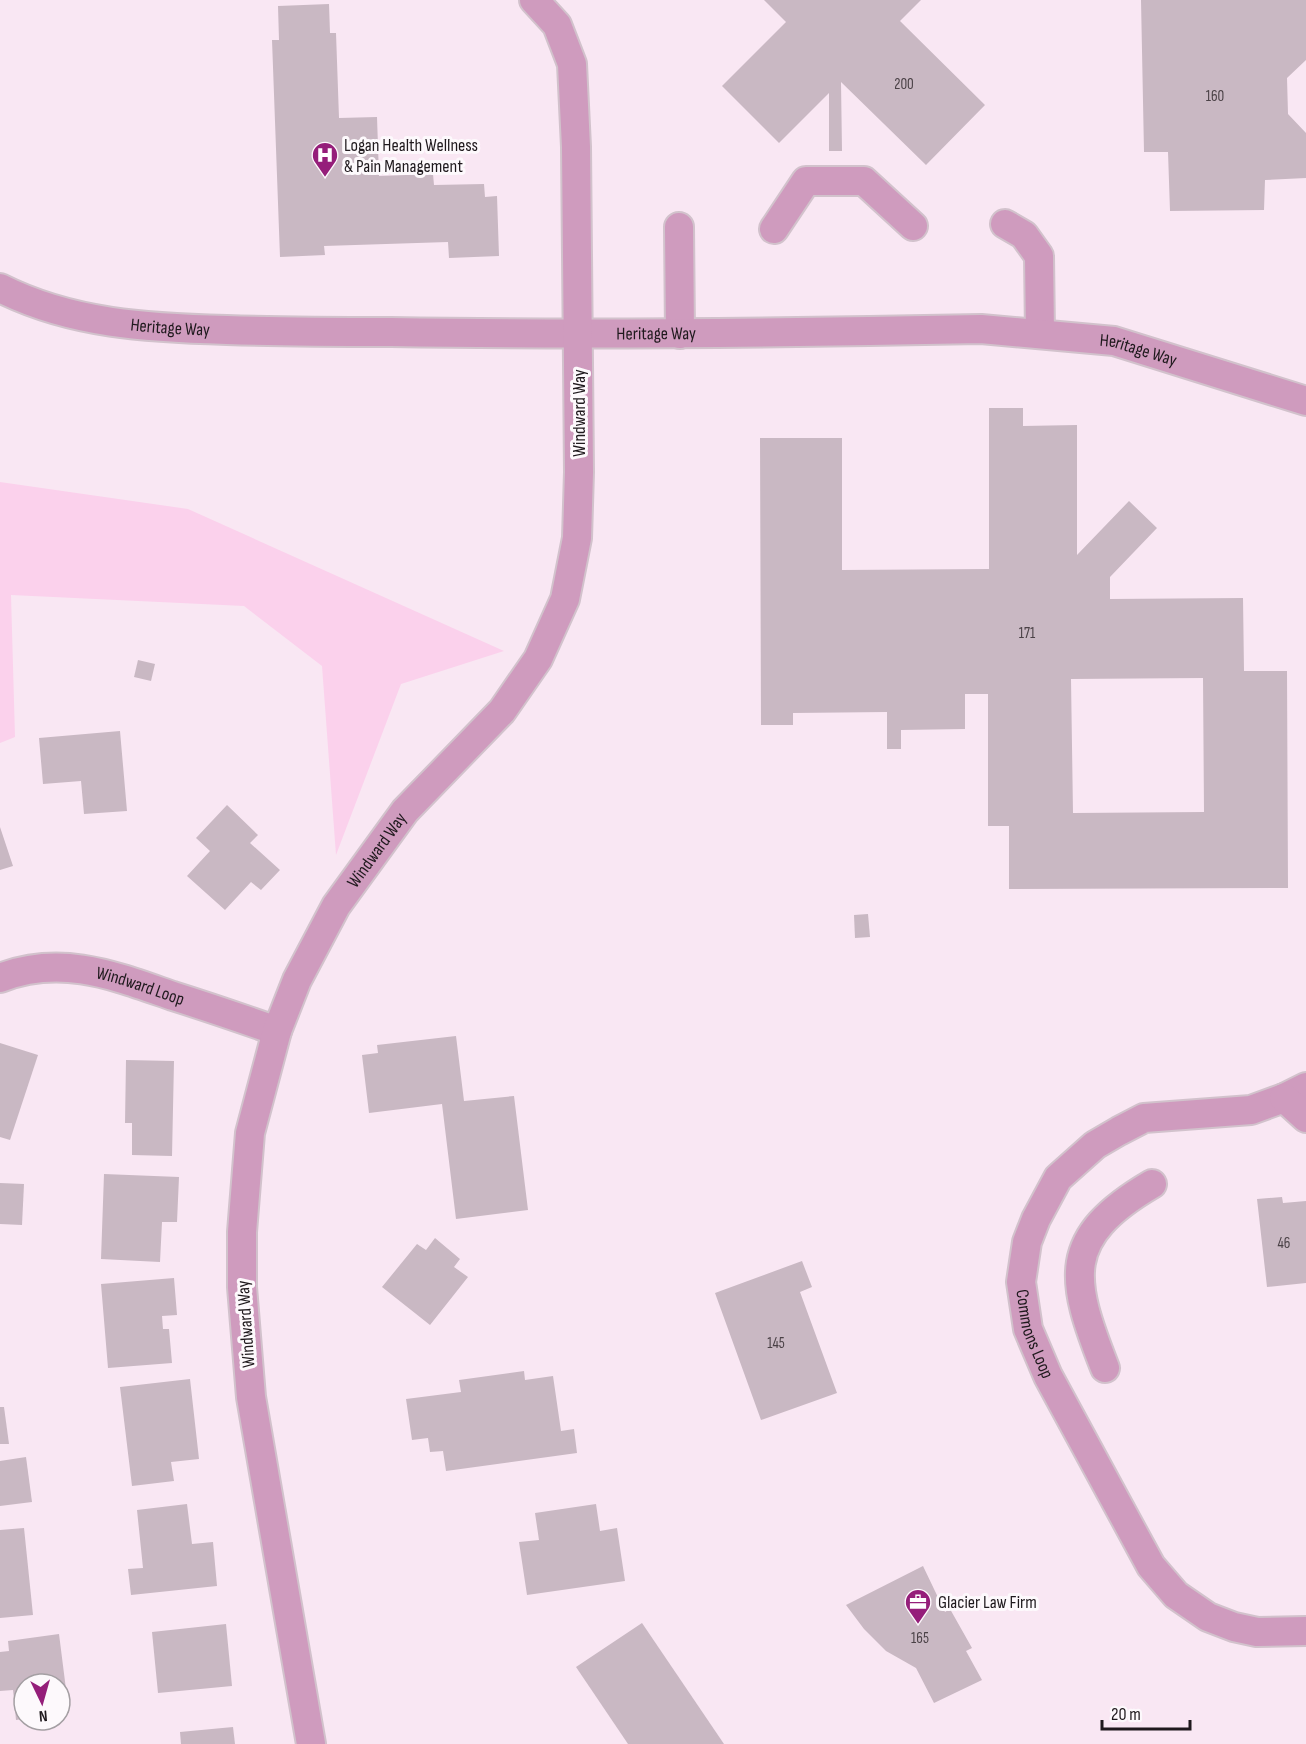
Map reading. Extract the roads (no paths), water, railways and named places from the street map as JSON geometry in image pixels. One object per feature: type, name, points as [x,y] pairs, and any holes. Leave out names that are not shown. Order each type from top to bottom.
[{"type":"street","name":"Windward Way","points":[[311,1744],[251,1397],[242,1287],[242,1232],[250,1133],[277,1031],[297,980],[336,906],[405,811],[502,711],[538,659],[565,599],[578,538],[579,334],[576,147],[572,64],[557,25],[534,0]]},
{"type":"street","points":[[774,229],[806,181],[864,180],[913,226]]},
{"type":"street","points":[[1005,224],[1024,236],[1039,255],[1040,334]]},
{"type":"street","points":[[679,227],[680,334]]},
{"type":"street","name":"Heritage Way","points":[[0,288],[46,307],[82,317],[155,328],[579,334],[981,329],[1040,334],[1114,341],[1306,401]]},
{"type":"street","name":"Windward Loop","points":[[0,978],[37,968],[72,967],[106,973],[277,1031]]},
{"type":"street","points":[[1295,1093],[1306,1118]]},
{"type":"street","name":"Commons Loop","points":[[1295,1093],[1251,1110],[1144,1118],[1095,1145],[1058,1179],[1036,1219],[1027,1242],[1021,1282],[1028,1329],[1048,1376],[1151,1566],[1176,1595],[1208,1617],[1234,1627],[1257,1632],[1306,1631]]},
{"type":"street","points":[[1105,1368],[1082,1304],[1078,1274],[1079,1263],[1097,1227],[1126,1199],[1152,1184]]},
{"type":"place","name":"Logan Health Wellness & Pain Management","points":[[325,178]]},
{"type":"place","name":"Glacier Law Firm","points":[[918,1625]]}]
